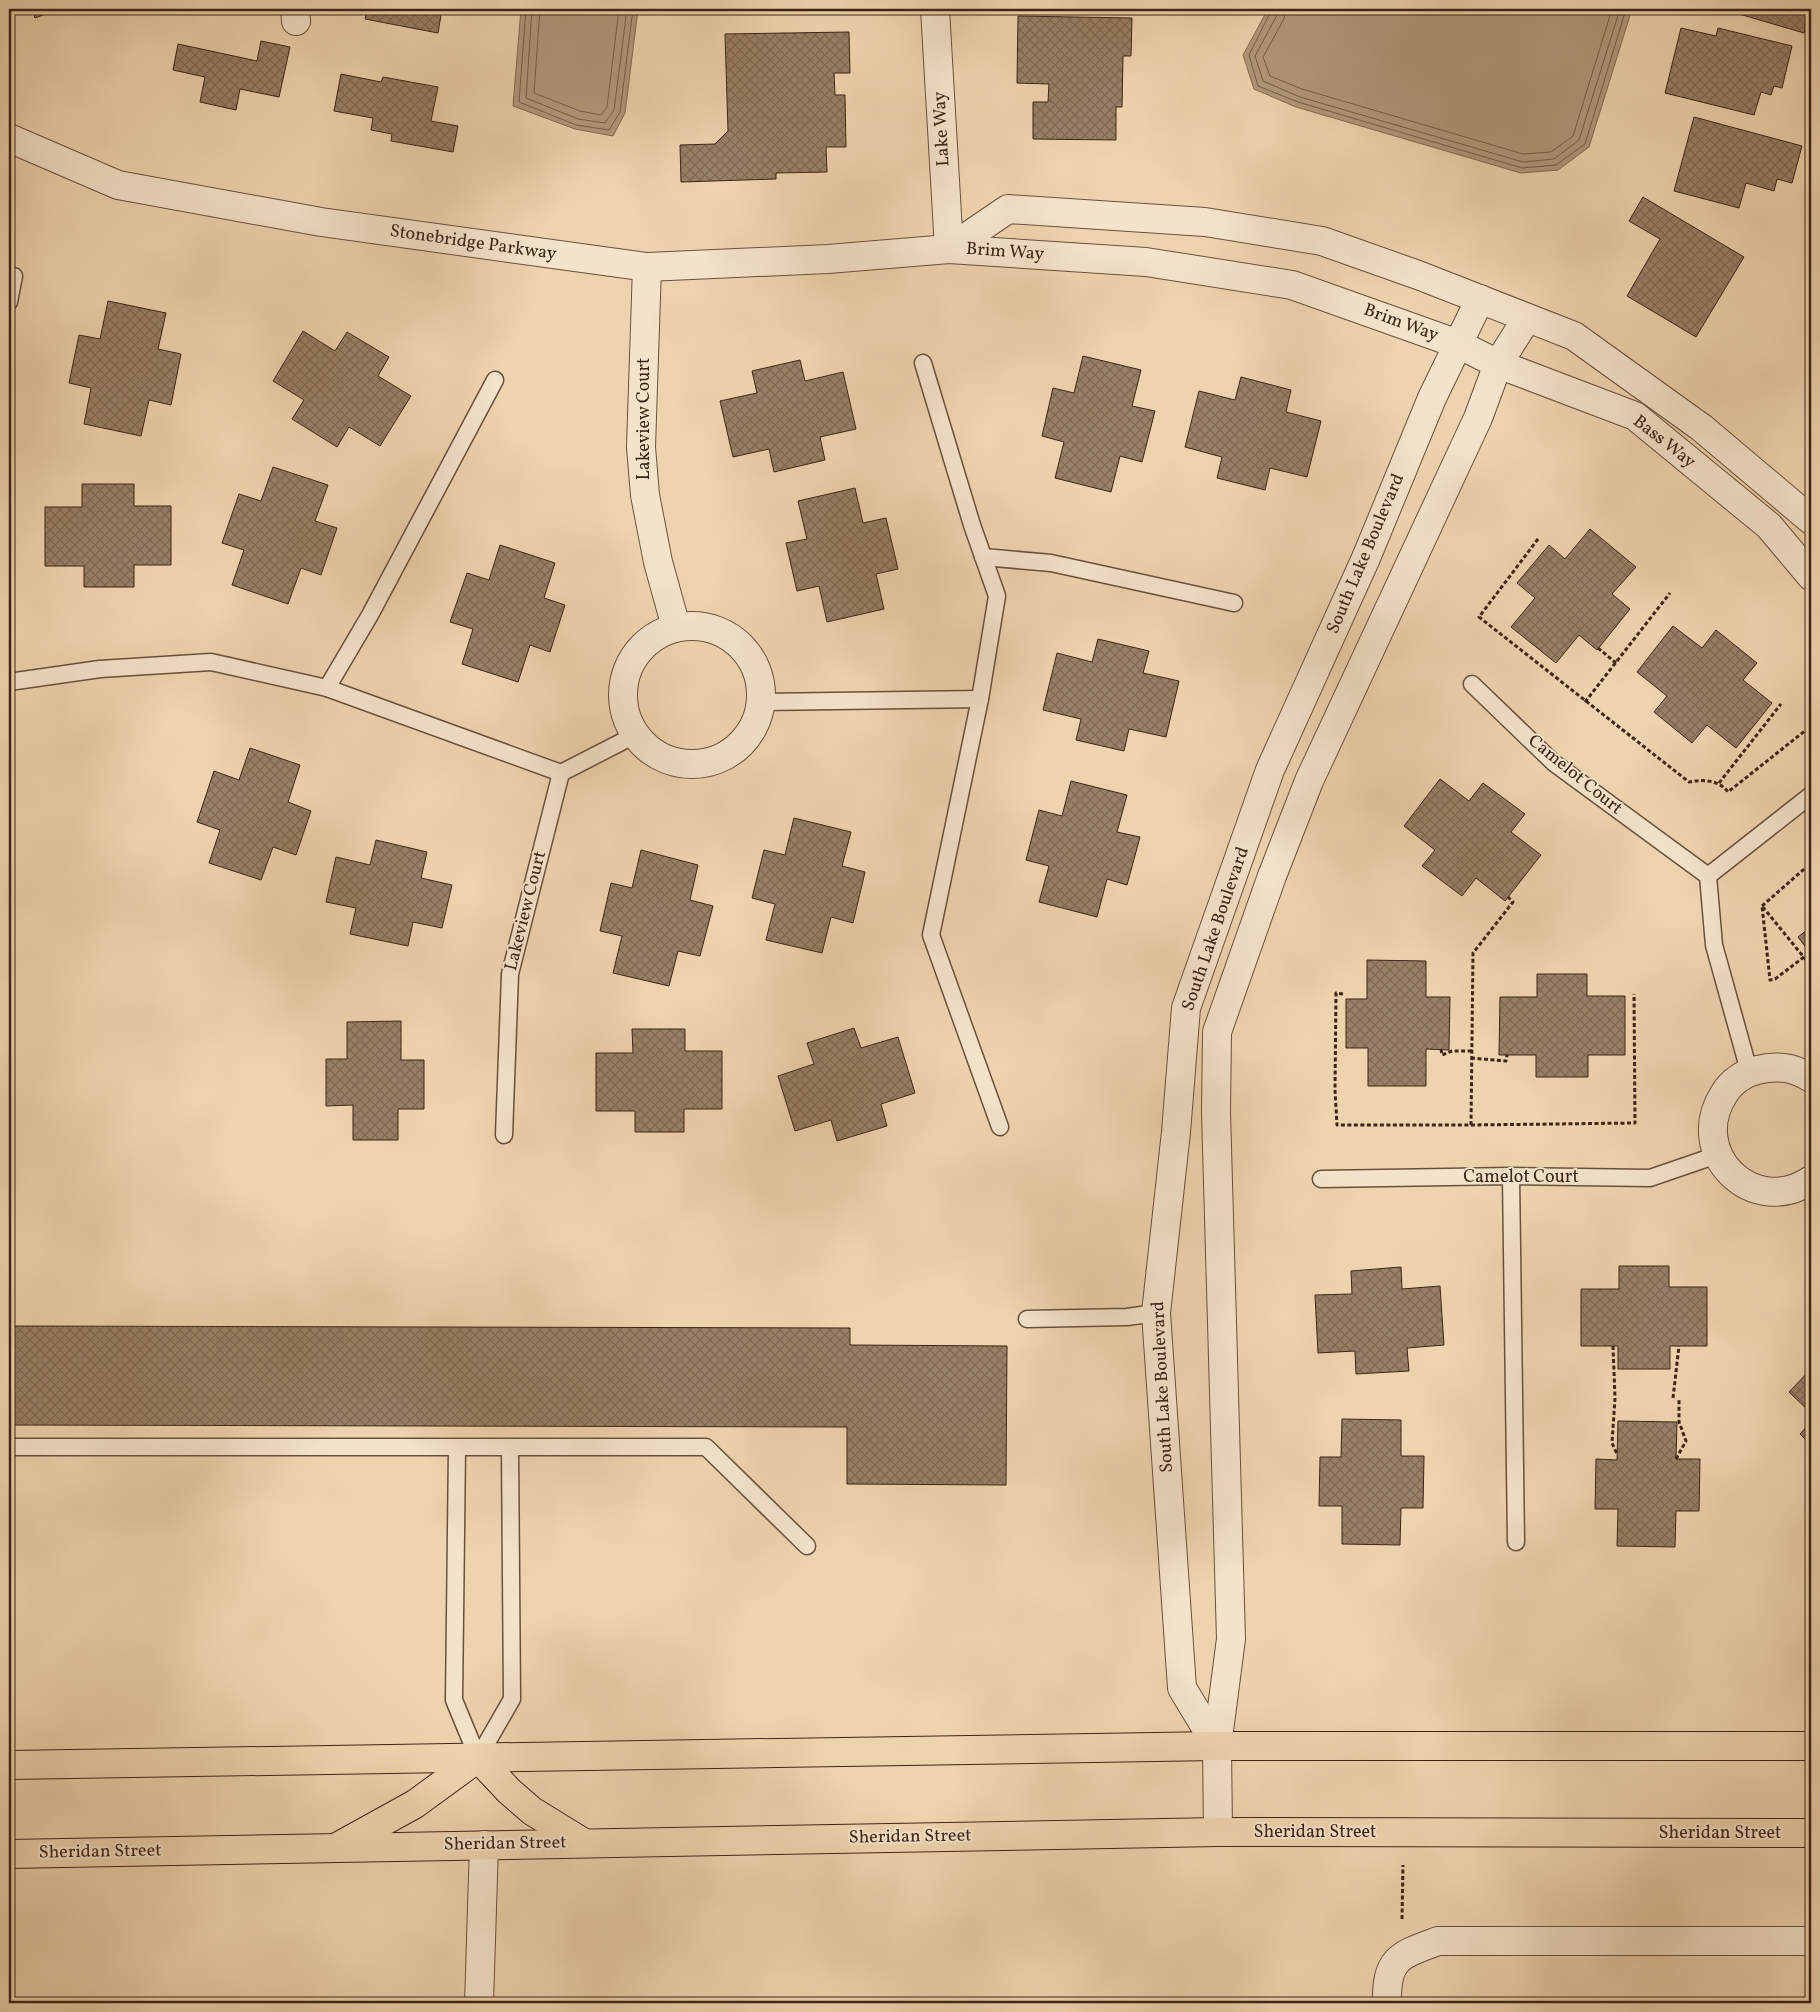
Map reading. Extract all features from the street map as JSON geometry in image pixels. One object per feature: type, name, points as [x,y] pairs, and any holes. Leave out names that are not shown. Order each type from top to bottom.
[{"type":"main road","points":[[9,1765],[1217,1746],[1811,1746]]},
{"type":"main road","points":[[478,1758],[509,1791],[532,1811],[584,1843]]},
{"type":"main road","points":[[336,1848],[414,1804],[478,1758]]},
{"type":"main road","name":"Sheridan Street","points":[[9,1854],[1218,1832],[1811,1834]]},
{"type":"street","name":"Lake Way","points":[[935,9],[949,249]]},
{"type":"street","name":"Stonebridge Parkway","points":[[9,138],[118,185],[321,222],[647,267],[828,259],[949,249]]},
{"type":"street","name":"Brim Way","points":[[949,249],[1008,209],[1205,222],[1322,241],[1468,294]]},
{"type":"street","name":"Brim Way","points":[[949,249],[1146,262],[1292,285],[1458,344]]},
{"type":"street","name":"Lakeview Court","points":[[647,267],[641,447],[643,475],[658,562],[676,627]]},
{"type":"street","name":"Bass Way","points":[[1468,294],[1574,336],[1702,428],[1811,520]]},
{"type":"street","name":"South Lake Boulevard","points":[[1217,1746],[1182,1688],[1156,1313],[1176,1132],[1186,1008],[1270,770],[1366,558],[1432,398],[1458,344],[1468,294]]},
{"type":"street","name":"South Lake Boulevard","points":[[1218,1832],[1217,1746],[1231,1639],[1216,1112],[1217,1032],[1272,876],[1309,781],[1478,418],[1498,364],[1527,318]]},
{"type":"street","name":"Bass Way","points":[[1458,344],[1498,364],[1635,416],[1768,526],[1811,576]]},
{"type":"street","points":[[698,626],[720,631],[738,643],[752,660],[760,680],[761,702],[754,725],[740,744],[721,758],[697,763],[674,762],[652,752],[635,735],[625,714],[622,692],[626,670],[638,650],[655,636],[676,627],[698,626]]},
{"type":"street","points":[[1810,1183],[1777,1193],[1752,1189],[1732,1176],[1717,1155],[1711,1131],[1715,1107],[1729,1086],[1750,1071],[1774,1066],[1798,1070],[1811,1078]]},
{"type":"street","points":[[479,2003],[484,1845]]},
{"type":"street","points":[[1387,2003],[1386,1980],[1402,1955],[1438,1941],[1811,1941]]},
{"type":"lane","points":[[9,302],[14,276]]},
{"type":"lane","points":[[923,363],[983,557],[997,596],[980,699],[931,935],[1000,1127]]},
{"type":"lane","points":[[327,688],[370,615],[495,380]]},
{"type":"lane","points":[[983,557],[1051,563],[1234,603]]},
{"type":"lane","points":[[9,682],[100,669],[211,662],[327,688],[561,773],[635,735]]},
{"type":"lane","name":"Camelot Court","points":[[1472,684],[1554,763],[1708,876]]},
{"type":"lane","points":[[761,702],[980,699]]},
{"type":"lane","name":"Lakeview Court","points":[[504,1135],[510,974],[561,773]]},
{"type":"lane","points":[[1750,1071],[1714,945],[1708,876],[1811,795]]},
{"type":"lane","name":"Camelot Court","points":[[1321,1179],[1511,1176],[1650,1178],[1717,1155]]},
{"type":"lane","points":[[1511,1176],[1516,1542]]},
{"type":"lane","points":[[1027,1319],[1127,1317],[1156,1313]]},
{"type":"lane","points":[[9,1447],[706,1448],[807,1546]]},
{"type":"lane","points":[[457,1448],[454,1700],[478,1758]]},
{"type":"lane","points":[[478,1758],[512,1699],[510,1449]]},
{"type":"path","points":[[1538,539],[1479,617],[1689,782],[1719,783],[1728,792],[1811,726]]},
{"type":"path","points":[[1585,702],[1670,593]]},
{"type":"path","points":[[1598,648],[1616,663]]},
{"type":"path","points":[[1719,783],[1781,704]]},
{"type":"path","points":[[1762,906],[1811,863]]},
{"type":"path","points":[[1471,1125],[1473,953],[1513,902],[1508,897]]},
{"type":"path","points":[[1762,906],[1811,966]]},
{"type":"path","points":[[1762,906],[1770,980],[1775,979],[1804,957]]},
{"type":"path","points":[[1343,994],[1336,993],[1335,1090],[1337,1125],[1635,1123],[1634,994]]},
{"type":"path","points":[[1441,1049],[1442,1054],[1452,1051],[1472,1051]]},
{"type":"path","points":[[1471,1058],[1506,1061],[1507,1054]]},
{"type":"path","points":[[1613,1346],[1615,1398],[1612,1442],[1617,1454]]},
{"type":"path","points":[[1673,1398],[1679,1346]]},
{"type":"path","points":[[1676,1459],[1686,1441],[1679,1422],[1679,1398]]},
{"type":"path","points":[[1402,1955],[1403,1832]]},
{"type":"water","points":[[521,9],[638,9],[625,113],[613,136],[575,129],[513,106]]},
{"type":"water","points":[[1268,9],[1632,9],[1589,147],[1558,170],[1521,173],[1296,107],[1254,89],[1243,55]]},
{"type":"building","points":[[32,9],[59,9],[35,18]]},
{"type":"building","points":[[367,9],[442,9],[438,33],[365,19]]},
{"type":"building","points":[[1722,9],[1810,9],[1804,33]]},
{"type":"building","points":[[1018,16],[1132,18],[1131,56],[1123,56],[1122,107],[1116,107],[1116,140],[1033,139],[1033,102],[1048,102],[1049,84],[1017,83]]},
{"type":"building","points":[[1681,28],[1716,36],[1718,28],[1792,46],[1782,88],[1774,86],[1771,95],[1761,92],[1754,115],[1665,93]]},
{"type":"building","points":[[849,32],[850,73],[834,73],[835,95],[845,95],[846,147],[826,147],[827,172],[776,173],[776,179],[681,182],[680,145],[715,144],[728,131],[725,34]]},
{"type":"building","points":[[261,41],[290,47],[279,97],[240,89],[236,110],[200,102],[205,77],[173,70],[178,44],[257,61]]},
{"type":"building","points":[[341,74],[381,82],[383,77],[438,87],[431,121],[458,126],[453,152],[391,141],[392,134],[371,130],[373,118],[334,111]]},
{"type":"building","points":[[1694,117],[1802,146],[1792,183],[1777,179],[1774,191],[1746,183],[1739,208],[1674,191]]},
{"type":"building","points":[[1643,197],[1744,257],[1696,337],[1627,296],[1660,239],[1629,221]]},
{"type":"building","points":[[108,301],[166,313],[158,349],[181,354],[171,405],[149,400],[141,436],[84,424],[91,388],[69,383],[79,335],[100,339]]},
{"type":"building","points":[[303,331],[335,351],[347,332],[389,357],[378,376],[411,396],[380,446],[349,427],[337,447],[292,419],[304,400],[273,381]]},
{"type":"building","points":[[1083,356],[1141,370],[1132,406],[1155,411],[1142,462],[1120,456],[1111,492],[1055,478],[1064,442],[1042,436],[1053,388],[1074,393]]},
{"type":"building","points":[[800,360],[805,381],[843,372],[856,429],[820,437],[825,460],[774,472],[769,449],[733,457],[720,401],[757,393],[752,371]]},
{"type":"building","points":[[1241,377],[1291,390],[1286,412],[1321,421],[1307,477],[1270,468],[1265,490],[1217,478],[1222,457],[1185,447],[1199,391],[1235,400]]},
{"type":"building","points":[[273,467],[328,485],[315,521],[337,528],[321,575],[301,568],[288,604],[232,585],[244,550],[222,543],[239,494],[261,501]]},
{"type":"building","points":[[82,484],[134,484],[134,506],[171,506],[171,565],[134,565],[134,587],[84,587],[84,566],[45,566],[45,507],[82,507]]},
{"type":"building","points":[[855,488],[863,523],[886,518],[898,569],[876,574],[884,609],[827,622],[819,586],[797,591],[786,543],[807,539],[798,501]]},
{"type":"building","points":[[1590,529],[1636,567],[1612,594],[1630,609],[1597,650],[1579,635],[1556,663],[1511,627],[1535,598],[1517,583],[1549,545],[1565,559]]},
{"type":"building","points":[[500,545],[555,563],[544,598],[565,605],[550,652],[530,645],[518,682],[462,664],[473,629],[450,622],[467,573],[489,580]]},
{"type":"building","points":[[1673,626],[1702,648],[1716,630],[1757,663],[1743,680],[1772,703],[1736,748],[1707,725],[1692,743],[1654,712],[1667,696],[1637,672]]},
{"type":"building","points":[[1098,639],[1149,651],[1143,673],[1179,681],[1166,737],[1129,729],[1124,751],[1076,740],[1081,719],[1043,710],[1057,653],[1092,662]]},
{"type":"building","points":[[250,748],[300,765],[288,802],[311,811],[296,855],[273,847],[261,880],[209,863],[220,830],[197,822],[214,771],[239,780]]},
{"type":"building","points":[[1440,779],[1469,801],[1483,783],[1525,814],[1511,832],[1541,855],[1505,901],[1476,878],[1462,896],[1422,866],[1435,850],[1404,826]]},
{"type":"building","points":[[1071,781],[1127,795],[1117,832],[1140,837],[1127,885],[1107,879],[1097,917],[1039,902],[1049,866],[1026,860],[1039,810],[1062,816]]},
{"type":"building","points":[[794,818],[851,832],[842,866],[865,872],[853,923],[831,917],[822,953],[766,940],[775,904],[752,898],[764,850],[785,855]]},
{"type":"building","points":[[376,840],[427,852],[421,878],[452,885],[442,928],[413,922],[408,946],[350,934],[356,908],[326,902],[336,857],[370,865]]},
{"type":"building","points":[[641,850],[698,865],[690,900],[713,906],[700,956],[678,951],[669,986],[613,973],[622,936],[600,931],[611,883],[632,888]]},
{"type":"building","points":[[1811,927],[1811,954],[1798,937]]},
{"type":"building","points":[[1367,960],[1426,961],[1426,997],[1450,997],[1449,1050],[1426,1049],[1426,1086],[1368,1086],[1368,1048],[1346,1048],[1346,999],[1367,999]]},
{"type":"building","points":[[1537,974],[1587,974],[1587,996],[1625,996],[1625,1055],[1588,1055],[1588,1077],[1536,1077],[1536,1055],[1499,1055],[1500,997],[1537,997]]},
{"type":"building","points":[[401,1021],[401,1060],[424,1060],[424,1109],[398,1109],[398,1140],[353,1140],[353,1105],[326,1106],[326,1059],[347,1059],[347,1022]]},
{"type":"building","points":[[854,1028],[861,1048],[898,1037],[915,1093],[881,1104],[887,1126],[837,1141],[831,1120],[795,1131],[778,1076],[814,1064],[807,1043]]},
{"type":"building","points":[[632,1029],[685,1029],[685,1051],[722,1051],[722,1109],[684,1109],[684,1132],[635,1132],[635,1111],[596,1111],[596,1053],[633,1053]]},
{"type":"building","points":[[1619,1266],[1669,1266],[1669,1287],[1707,1287],[1707,1346],[1670,1346],[1670,1369],[1618,1369],[1618,1346],[1581,1346],[1581,1289],[1619,1289]]},
{"type":"building","points":[[1401,1267],[1402,1289],[1440,1286],[1444,1345],[1407,1348],[1409,1371],[1356,1374],[1355,1351],[1318,1353],[1315,1295],[1352,1294],[1351,1271]]},
{"type":"building","points":[[9,1326],[850,1328],[850,1345],[1007,1346],[1006,1485],[847,1484],[847,1427],[9,1425]]},
{"type":"building","points":[[1811,1369],[1811,1413],[1789,1392]]},
{"type":"building","points":[[1342,1419],[1401,1420],[1401,1456],[1424,1456],[1423,1508],[1401,1508],[1400,1545],[1342,1544],[1342,1506],[1319,1506],[1320,1457],[1341,1457]]},
{"type":"building","points":[[1618,1421],[1677,1422],[1676,1459],[1700,1459],[1699,1511],[1676,1511],[1675,1547],[1617,1546],[1618,1509],[1595,1509],[1596,1459],[1617,1460]]},
{"type":"building","points":[[1811,1422],[1811,1445],[1800,1434]]}]
